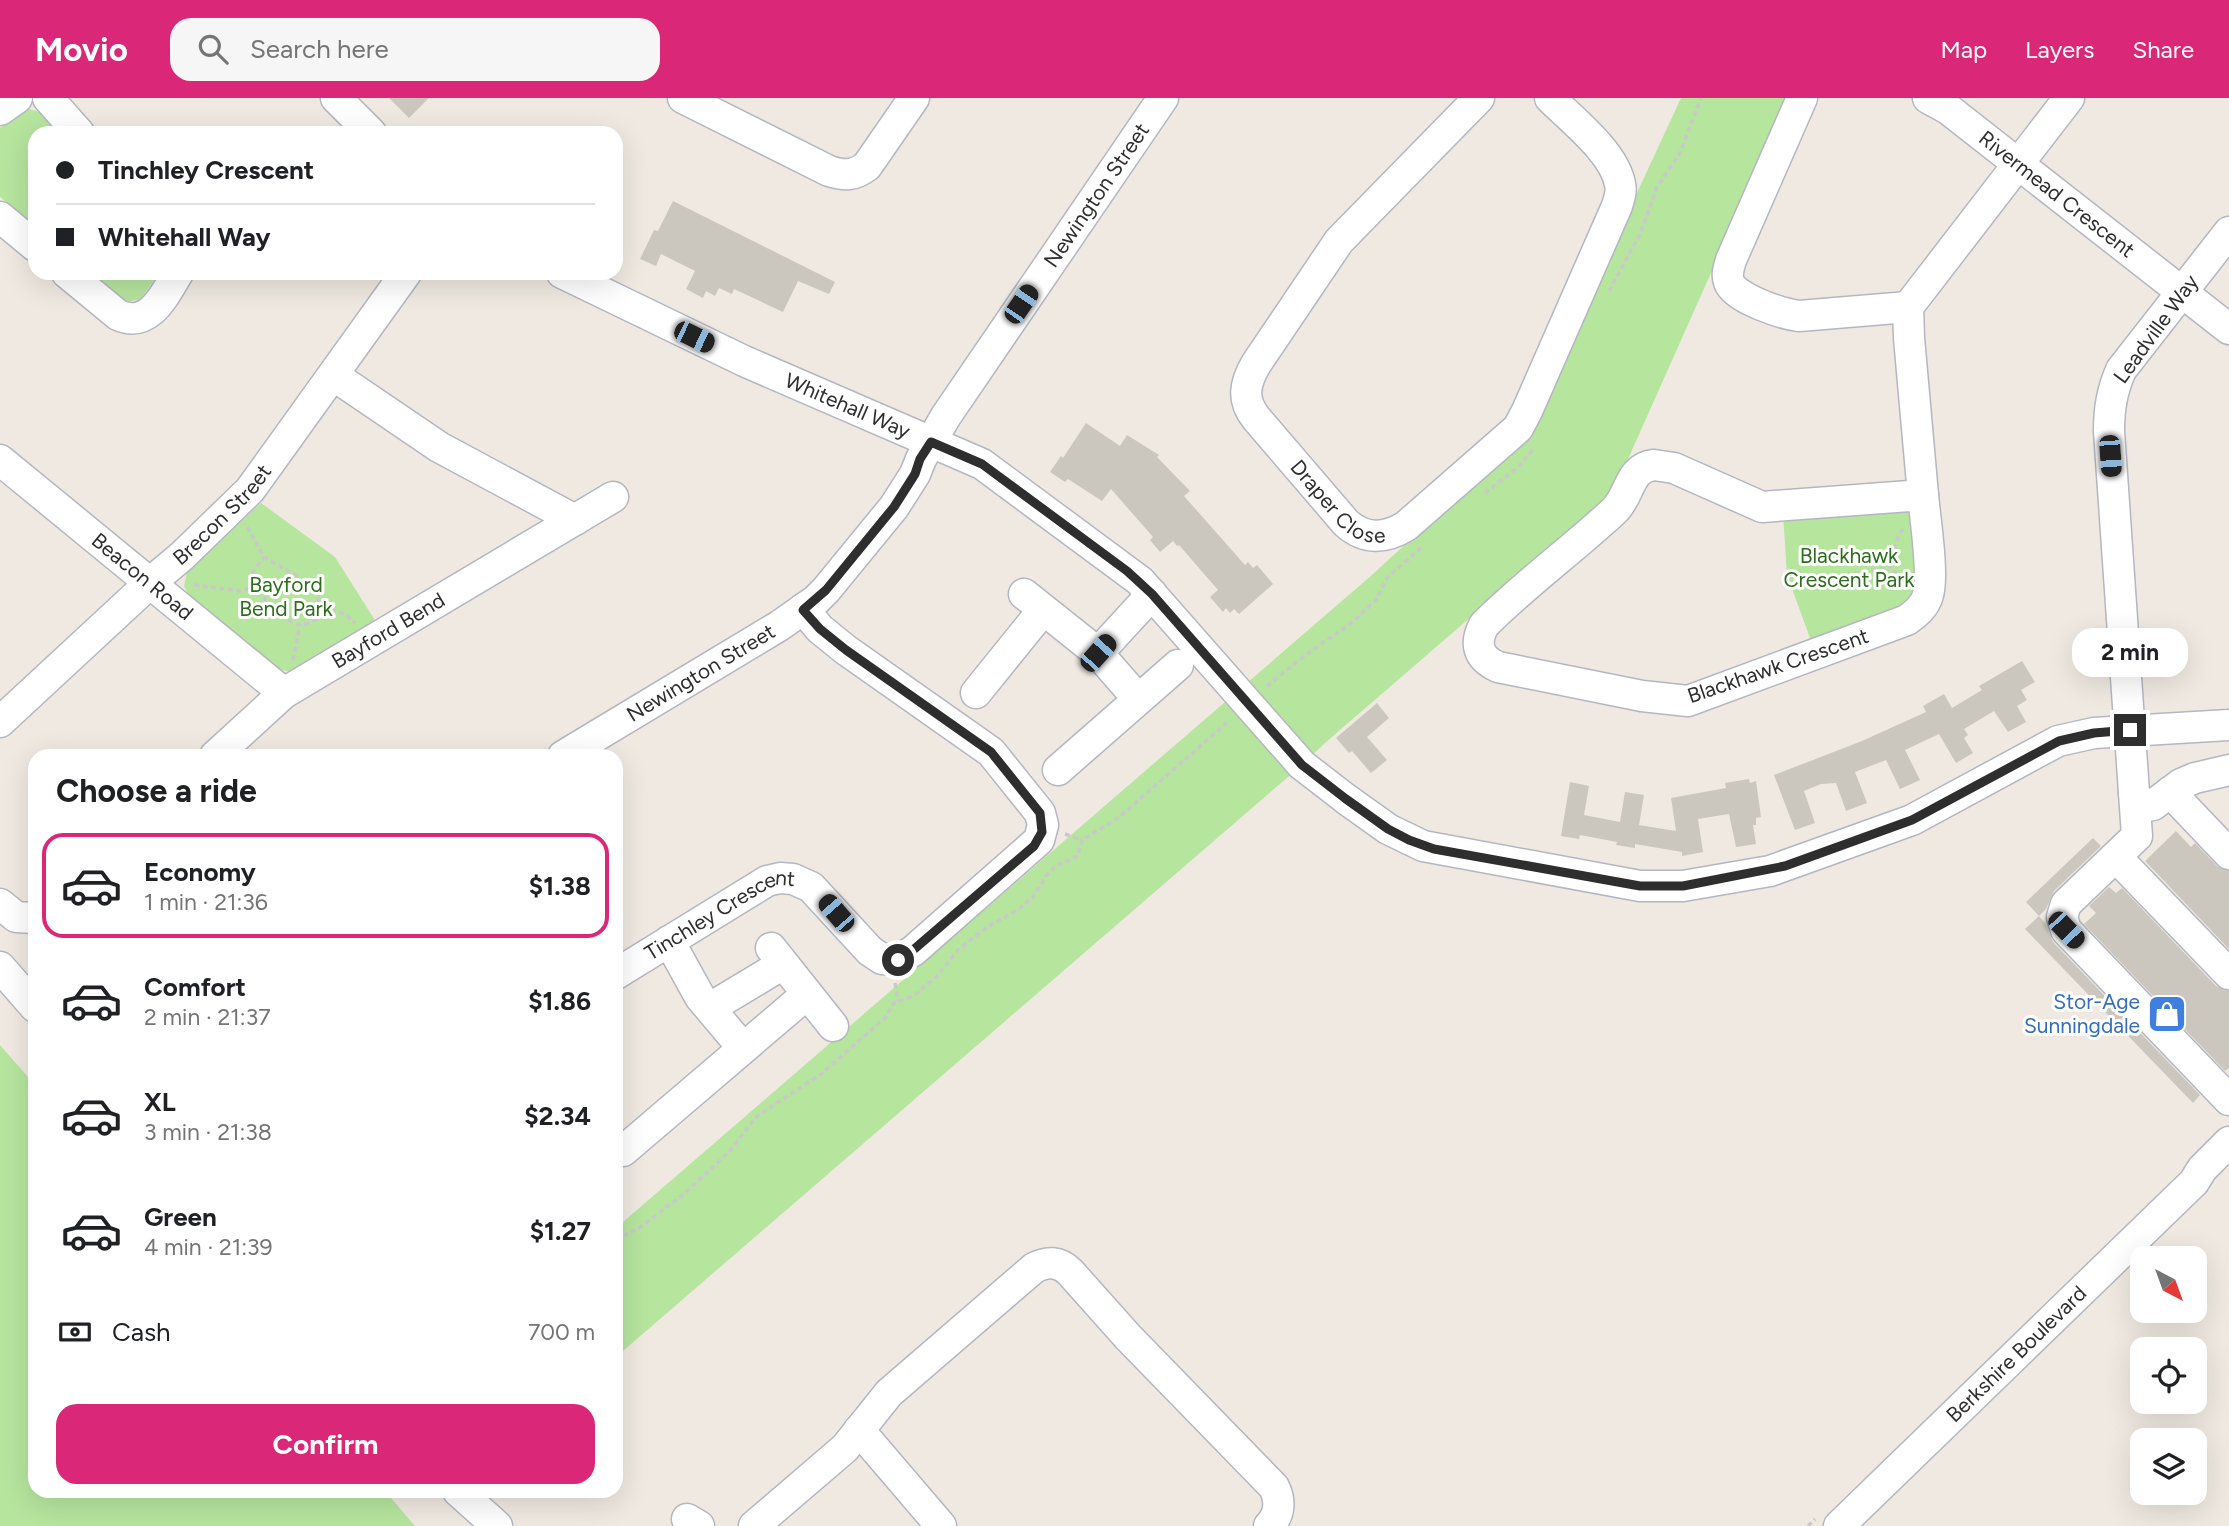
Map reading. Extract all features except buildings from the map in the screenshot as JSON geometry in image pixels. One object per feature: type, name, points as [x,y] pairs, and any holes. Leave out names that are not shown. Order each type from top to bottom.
[{"type":"street","points":[[0,110],[17,98]]},
{"type":"street","points":[[48,98],[73,126]]},
{"type":"street","points":[[336,98],[364,126]]},
{"type":"street","points":[[698,101],[830,171],[849,176],[859,173],[867,166],[914,98]]},
{"type":"street","name":"Newington Street","points":[[575,749],[779,626],[826,590],[894,507],[915,474],[920,459],[961,394],[1163,98]]},
{"type":"street","name":"Draper Close","points":[[1479,98],[1339,241],[1256,363],[1245,389],[1246,399],[1256,418],[1346,523],[1354,530],[1370,536],[1395,533],[1406,526],[1518,428],[1617,206],[1620,184],[1606,154],[1550,98]]},
{"type":"street","points":[[1802,98],[1731,260],[1728,279],[1731,286],[1747,299],[1786,314],[1799,316],[1908,307],[2069,98]]},
{"type":"street","name":"Rivermead Crescent","points":[[1928,98],[1948,110],[2229,329]]},
{"type":"street","points":[[0,217],[28,240]]},
{"type":"street","name":"Leadville Way","points":[[2126,847],[2134,793],[2109,405],[2121,370],[2229,232]]},
{"type":"street","points":[[76,280],[128,320],[146,316],[173,280]]},
{"type":"street","name":"Brecon Street","points":[[0,722],[155,586],[250,491],[401,280]]},
{"type":"street","name":"Whitehall Way","points":[[577,280],[744,360],[982,464],[1127,571],[1152,594],[1302,765],[1388,829],[1423,846],[1640,886],[1665,888],[1733,878],[1785,866],[1912,820],[2059,741],[2094,733],[2229,725]]},
{"type":"street","name":"Blackhawk Crescent","points":[[1908,307],[1930,582],[1926,601],[1917,613],[1907,620],[1699,698],[1678,701],[1498,667],[1479,652],[1477,643],[1484,625],[1617,508],[1634,475],[1646,466],[1663,465],[1674,468],[1762,507],[1923,495]]},
{"type":"street","points":[[333,375],[439,447],[575,520]]},
{"type":"street","name":"Beacon Road","points":[[4,470],[155,586],[284,693]]},
{"type":"street","name":"Bayford Bend","points":[[223,749],[284,693],[613,497]]},
{"type":"street","points":[[1098,653],[1152,594]]},
{"type":"street","points":[[976,693],[1034,602],[1098,653],[1138,699]]},
{"type":"street","name":"Tinchley Crescent","points":[[623,970],[768,881],[780,878],[802,882],[820,894],[875,956],[882,960],[898,960],[1034,846],[1042,832],[1040,813],[991,752],[846,650],[820,629],[803,610]]},
{"type":"street","points":[[1058,770],[1178,665]]},
{"type":"street","points":[[2134,793],[2139,802],[2149,806],[2158,803],[2170,792],[2195,778],[2229,770]]},
{"type":"street","points":[[2170,792],[2229,854]]},
{"type":"street","points":[[2228,1097],[2066,930],[2063,911],[2066,904],[2126,847],[2229,974]]},
{"type":"street","points":[[0,904],[16,917],[28,918]]},
{"type":"street","points":[[669,941],[701,997],[743,1048]]},
{"type":"street","points":[[709,1008],[777,956],[833,1027]]},
{"type":"street","points":[[0,967],[28,999]]},
{"type":"street","points":[[623,1151],[807,994]]},
{"type":"street","name":"Berkshire Boulevard","points":[[1839,1526],[2194,1182],[2202,1169],[2229,1142]]},
{"type":"street","name":"Berkshire Boulevard","points":[[2194,1182],[2209,1176],[2229,1158]]},
{"type":"street","points":[[754,1526],[845,1448],[889,1393],[1041,1264],[1058,1264],[1070,1272],[1128,1337],[1274,1487],[1278,1508],[1269,1526]]},
{"type":"street","points":[[859,1430],[941,1526]]},
{"type":"street","points":[[464,1498],[485,1522]]},
{"type":"path","points":[[1607,295],[1640,234],[1657,187],[1680,153],[1701,98]]},
{"type":"path","points":[[1484,493],[1517,468],[1536,446]]},
{"type":"path","points":[[233,508],[249,529],[264,557],[297,576],[323,607],[345,614],[363,631],[370,642]]},
{"type":"path","points":[[623,1236],[642,1226],[685,1193],[730,1152],[756,1117],[821,1074],[885,1018],[894,1003],[915,995],[938,975],[958,950],[987,927],[1019,909],[1032,898],[1049,872],[1078,856],[1082,840],[1118,818],[1297,661],[1362,614],[1376,600],[1388,577],[1426,544]]},
{"type":"path","points":[[264,557],[252,573],[250,581],[280,613],[298,624],[304,624],[320,618],[323,607]]},
{"type":"path","points":[[1821,580],[1893,566]]},
{"type":"path","points":[[155,586],[199,585],[242,591],[253,587]]},
{"type":"green space","points":[[1681,98],[1789,98],[1612,495],[623,1351],[623,1222],[1372,575],[1515,443],[1535,413]]},
{"type":"green space","points":[[24,110],[40,112],[53,126],[28,126],[28,220],[0,197],[0,128]]},
{"type":"green space","points":[[100,280],[155,280],[140,299],[128,302]]},
{"type":"green space","name":"Bayford Bend Park","points":[[261,503],[335,557],[376,622],[291,672],[278,669],[188,594],[184,586],[187,572]]},
{"type":"green space","name":"Blackhawk Crescent Park","points":[[1908,510],[1913,515],[1921,582],[1913,603],[1813,646],[1787,575],[1783,513]]},
{"type":"green space","points":[[0,1045],[28,1077],[28,1498],[391,1498],[415,1526],[0,1526]]},
{"type":"place","name":"Stor-Age Sunningdale","points":[[2167,1014]]},
{"type":"route","points":[[898,960],[906,957],[1034,846],[1039,840],[1043,825],[1037,808],[991,752],[846,650],[820,629],[803,610],[826,590],[894,507],[931,442],[982,464],[1140,581],[1302,765],[1388,829],[1423,846],[1640,886],[1665,888],[1745,876],[1785,866],[1912,820],[2059,741],[2094,733],[2130,730]]}]
